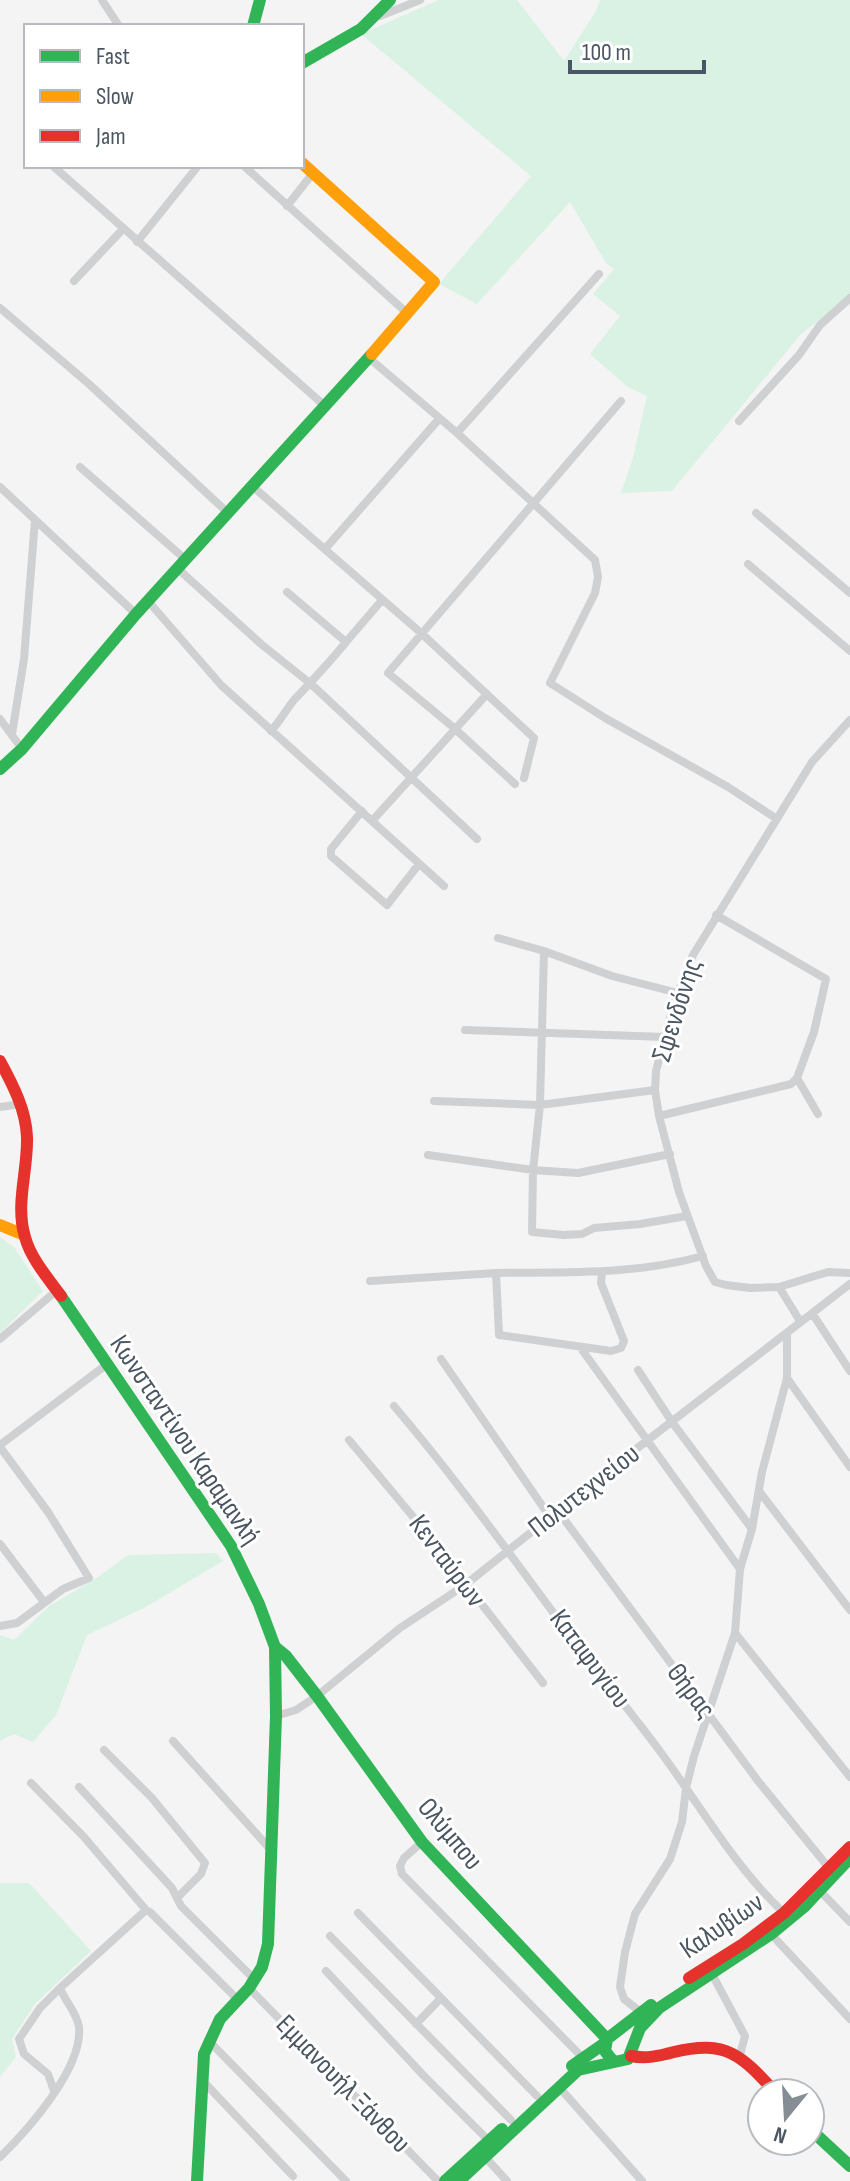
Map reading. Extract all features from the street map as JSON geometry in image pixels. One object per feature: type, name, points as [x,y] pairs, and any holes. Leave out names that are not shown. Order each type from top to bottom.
[{"type":"main road","points":[[254,24],[260,0]]},
{"type":"main road","points":[[304,62],[361,30],[378,17],[390,0]]},
{"type":"main road","points":[[0,769],[22,749],[136,614],[434,282],[304,165]]},
{"type":"main road","name":"Κωνσταντίνου Καραμανλή","points":[[0,1061],[21,1104],[27,1135],[20,1207],[22,1234],[28,1248],[55,1292],[231,1546],[259,1604],[275,1647],[276,1716],[268,1944],[262,1967],[220,2019],[208,2040],[201,2079],[197,2181]]},
{"type":"main road","points":[[0,1225],[22,1234]]},
{"type":"main road","name":"Ολύμπου","points":[[275,1647],[286,1656],[317,1696],[422,1842],[608,2038]]},
{"type":"main road","name":"Καλυβίων","points":[[445,2181],[537,2096],[608,2038],[678,1985],[743,1944],[784,1913],[850,1847]]},
{"type":"main road","name":"Καλυβίων","points":[[632,2051],[640,2028],[659,2008],[771,1934],[820,1891],[850,1858]]},
{"type":"main road","points":[[459,2181],[559,2087],[588,2065],[625,2061],[632,2051],[632,2041],[624,2033],[608,2038],[606,2055],[613,2061]]},
{"type":"main road","points":[[632,2051],[646,2059],[711,2045],[740,2055],[761,2077]]},
{"type":"main road","points":[[826,2144],[850,2166]]},
{"type":"street","points":[[102,0],[118,24]]},
{"type":"street","points":[[378,17],[420,0]]},
{"type":"street","points":[[55,168],[325,406]]},
{"type":"street","points":[[137,242],[196,168]]},
{"type":"street","points":[[246,168],[407,313]]},
{"type":"street","points":[[287,206],[313,173]]},
{"type":"street","points":[[74,281],[123,229]]},
{"type":"street","points":[[457,433],[599,274]]},
{"type":"street","points":[[739,421],[799,355],[820,325],[850,298]]},
{"type":"street","points":[[0,308],[89,384],[227,512]]},
{"type":"street","points":[[369,358],[457,433],[595,560],[598,577],[587,613],[550,683],[777,819]]},
{"type":"street","points":[[515,784],[388,673],[621,401]]},
{"type":"street","points":[[325,549],[439,419]]},
{"type":"street","points":[[80,467],[181,563],[251,636],[311,684],[477,839]]},
{"type":"street","points":[[251,485],[421,633],[534,738],[524,778]]},
{"type":"street","points":[[0,487],[136,614]]},
{"type":"street","points":[[756,513],[850,593]]},
{"type":"street","points":[[12,734],[24,659],[35,520]]},
{"type":"street","points":[[748,564],[850,651]]},
{"type":"street","points":[[287,592],[346,642]]},
{"type":"street","points":[[271,731],[291,703],[311,684],[382,600]]},
{"type":"street","points":[[148,601],[221,685],[444,886]]},
{"type":"street","points":[[372,821],[487,694]]},
{"type":"street","points":[[0,719],[22,749]]},
{"type":"street","name":"Σφενδόνης","points":[[779,1287],[750,1288],[715,1282],[687,1216],[659,1116],[656,1071],[678,993],[693,955],[812,762],[850,720]]},
{"type":"street","points":[[362,811],[331,849],[331,856],[387,905],[419,864]]},
{"type":"street","points":[[659,1116],[791,1084],[797,1078],[814,1032],[826,979],[716,915]]},
{"type":"street","points":[[498,938],[612,976],[678,993]]},
{"type":"street","points":[[544,951],[540,1105],[533,1170],[532,1232],[582,1234],[594,1228],[687,1216]]},
{"type":"street","points":[[465,1030],[665,1037]]},
{"type":"street","points":[[797,1078],[818,1114]]},
{"type":"street","points":[[434,1101],[540,1105],[655,1090]]},
{"type":"street","points":[[0,1107],[21,1104]]},
{"type":"street","points":[[428,1155],[578,1173],[670,1154]]},
{"type":"street","points":[[370,1281],[658,1268],[703,1256]]},
{"type":"street","points":[[496,1273],[499,1335],[611,1351],[621,1348],[624,1341],[601,1283],[602,1272]]},
{"type":"street","points":[[800,1321],[779,1287],[828,1272],[850,1273]]},
{"type":"street","name":"Πολυτεχνείου","points":[[276,1716],[296,1710],[317,1696],[400,1628],[465,1585],[850,1284]]},
{"type":"street","points":[[0,1339],[55,1292]]},
{"type":"street","points":[[812,1313],[850,1371]]},
{"type":"street","points":[[642,2013],[624,1999],[620,1987],[625,1952],[635,1914],[670,1859],[682,1822],[686,1788],[735,1633],[740,1569],[787,1378],[787,1334]]},
{"type":"street","points":[[580,1347],[740,1569]]},
{"type":"street","name":"Θήρας","points":[[441,1359],[554,1514],[758,1781],[829,1868]]},
{"type":"street","points":[[0,1626],[17,1623],[63,1589],[89,1578],[48,1512],[0,1446],[106,1365]]},
{"type":"street","points":[[638,1370],[672,1422],[752,1529]]},
{"type":"street","points":[[787,1378],[850,1467]]},
{"type":"street","name":"Καταφυγίου","points":[[394,1406],[458,1483],[736,1858],[784,1913]]},
{"type":"street","name":"Κενταύρων","points":[[349,1440],[420,1525],[543,1683]]},
{"type":"street","points":[[759,1491],[850,1610]]},
{"type":"street","points":[[0,1544],[44,1602]]},
{"type":"street","points":[[735,1633],[850,1777]]},
{"type":"street","points":[[173,1741],[271,1850]]},
{"type":"street","points":[[104,1750],[152,1798],[205,1863],[201,1874],[177,1898]]},
{"type":"street","points":[[31,1783],[130,1888],[146,1910],[237,1999]]},
{"type":"street","name":"Εμμανουήλ Ξάνθου","points":[[79,1787],[172,1888],[181,1906],[251,1983],[438,2181]]},
{"type":"street","points":[[422,1842],[404,1858],[400,1866],[402,1874],[583,2058]]},
{"type":"street","points":[[820,1891],[850,1922]]},
{"type":"street","points":[[54,2091],[48,2074],[24,2054],[19,2039],[40,2008],[146,1910]]},
{"type":"street","points":[[358,1913],[537,2096]]},
{"type":"street","points":[[771,1934],[850,2019]]},
{"type":"street","points":[[330,1936],[511,2120]]},
{"type":"street","points":[[326,1971],[489,2141]]},
{"type":"street","points":[[712,1974],[745,2036],[740,2055]]},
{"type":"street","points":[[0,2157],[31,2126],[61,2085],[80,2030],[78,2020],[60,1988]]},
{"type":"street","points":[[416,2024],[441,1998]]},
{"type":"street","points":[[208,2040],[346,2181]]},
{"type":"street","points":[[201,2079],[293,2176]]},
{"type":"street","points":[[559,2087],[642,2181]]},
{"type":"street","points":[[485,2157],[507,2181]]},
{"type":"green space","points":[[439,0],[517,0],[564,61],[600,0],[850,0],[850,297],[801,334],[672,491],[621,493],[633,458],[647,396],[628,387],[590,354],[620,316],[593,294],[614,269],[606,263],[570,202],[477,304],[439,284],[531,176],[361,34]]},
{"type":"green space","points":[[0,1237],[14,1247],[43,1291],[0,1333]]},
{"type":"green space","points":[[216,1553],[223,1561],[144,1608],[87,1635],[56,1715],[33,1742],[14,1734],[0,1741],[0,1635],[14,1640],[49,1606],[128,1555]]},
{"type":"green space","points":[[0,1883],[29,1883],[91,1951],[35,2004],[12,2039],[16,2057],[0,2077]]},
{"type":"traffic: fast","points":[[254,24],[260,0]]},
{"type":"traffic: fast","points":[[304,62],[361,29],[390,0]]},
{"type":"traffic: fast","points":[[0,769],[22,749],[136,614],[372,354]]},
{"type":"traffic: fast","points":[[61,1296],[231,1546],[259,1604],[275,1647],[276,1716],[268,1944],[262,1967],[249,1988],[220,2019],[204,2054],[197,2181]]},
{"type":"traffic: fast","points":[[275,1647],[286,1656],[317,1696],[422,1842],[607,2039]]},
{"type":"traffic: fast","points":[[459,2181],[578,2070],[628,2059],[640,2028],[659,2008],[771,1934],[805,1906],[850,1858]]},
{"type":"traffic: fast","points":[[613,2061],[605,2051],[607,2039],[651,2005]]},
{"type":"traffic: fast","points":[[572,2066],[605,2043]]},
{"type":"traffic: fast","points":[[445,2181],[502,2129]]},
{"type":"traffic: fast","points":[[826,2144],[850,2166]]},
{"type":"traffic: slow","points":[[304,165],[434,282],[372,354]]},
{"type":"traffic: slow","points":[[0,1225],[22,1234]]},
{"type":"traffic: jam","points":[[0,1061],[18,1098],[26,1127],[21,1212],[25,1237],[36,1261],[61,1296]]},
{"type":"traffic: jam","points":[[689,1978],[743,1944],[784,1913],[850,1847]]},
{"type":"traffic: jam","points":[[631,2056],[652,2057],[692,2049],[721,2050],[743,2060],[761,2077]]}]
